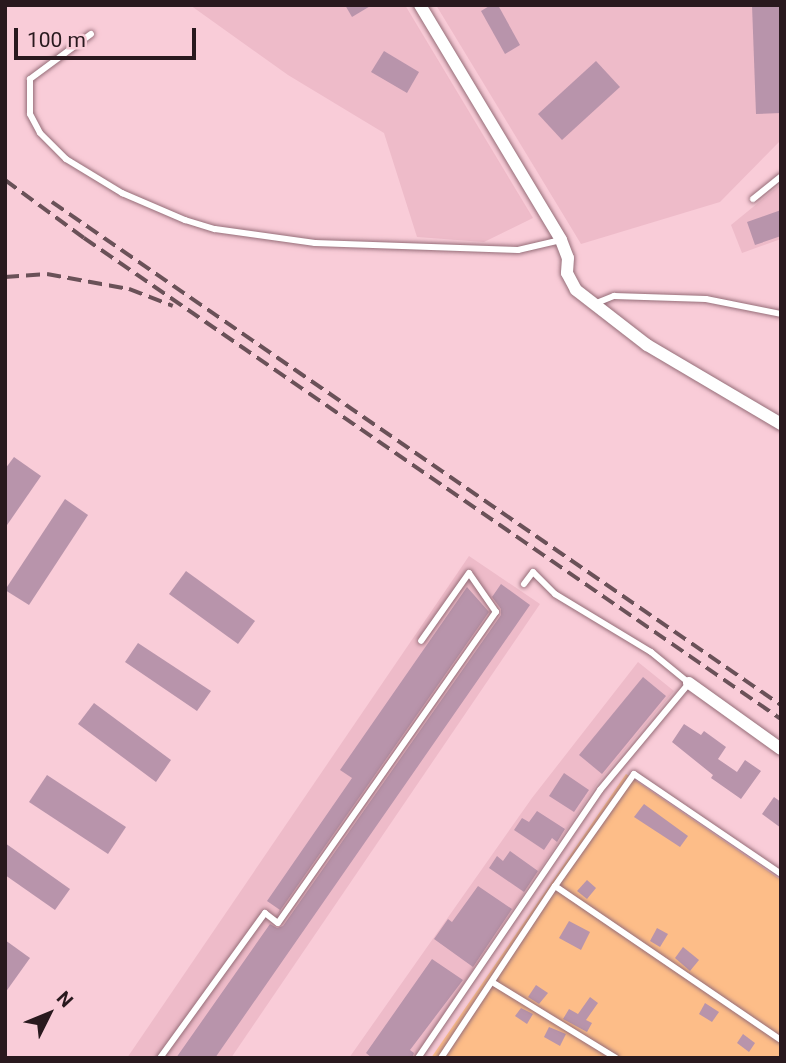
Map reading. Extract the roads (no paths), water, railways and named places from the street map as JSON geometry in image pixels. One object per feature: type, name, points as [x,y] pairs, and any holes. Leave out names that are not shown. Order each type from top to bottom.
[{"type":"street","points":[[420,5],[561,240],[568,258],[567,273],[576,290],[647,345],[781,424]]},
{"type":"street","points":[[690,683],[781,750]]},
{"type":"lane","points":[[91,34],[30,79],[30,114],[40,133],[66,159],[121,193],[215,229],[315,243],[518,250],[561,240]]},
{"type":"lane","points":[[753,199],[781,176]]},
{"type":"lane","points":[[593,305],[614,296],[706,299],[781,314]]},
{"type":"lane","points":[[418,1058],[600,790],[690,683],[651,652],[555,594],[533,572],[524,584]]},
{"type":"lane","points":[[160,1058],[265,913],[278,923],[496,612],[469,573],[421,641]]},
{"type":"lane","points":[[441,1058],[555,886],[634,774],[781,874]]},
{"type":"lane","points":[[555,886],[781,1040]]},
{"type":"lane","points":[[492,982],[616,1058]]},
{"type":"railway","points":[[5,180],[84,238],[781,719]]},
{"type":"railway","points":[[52,202],[781,705]]},
{"type":"railway","points":[[5,277],[47,274],[129,289],[173,306]]}]
